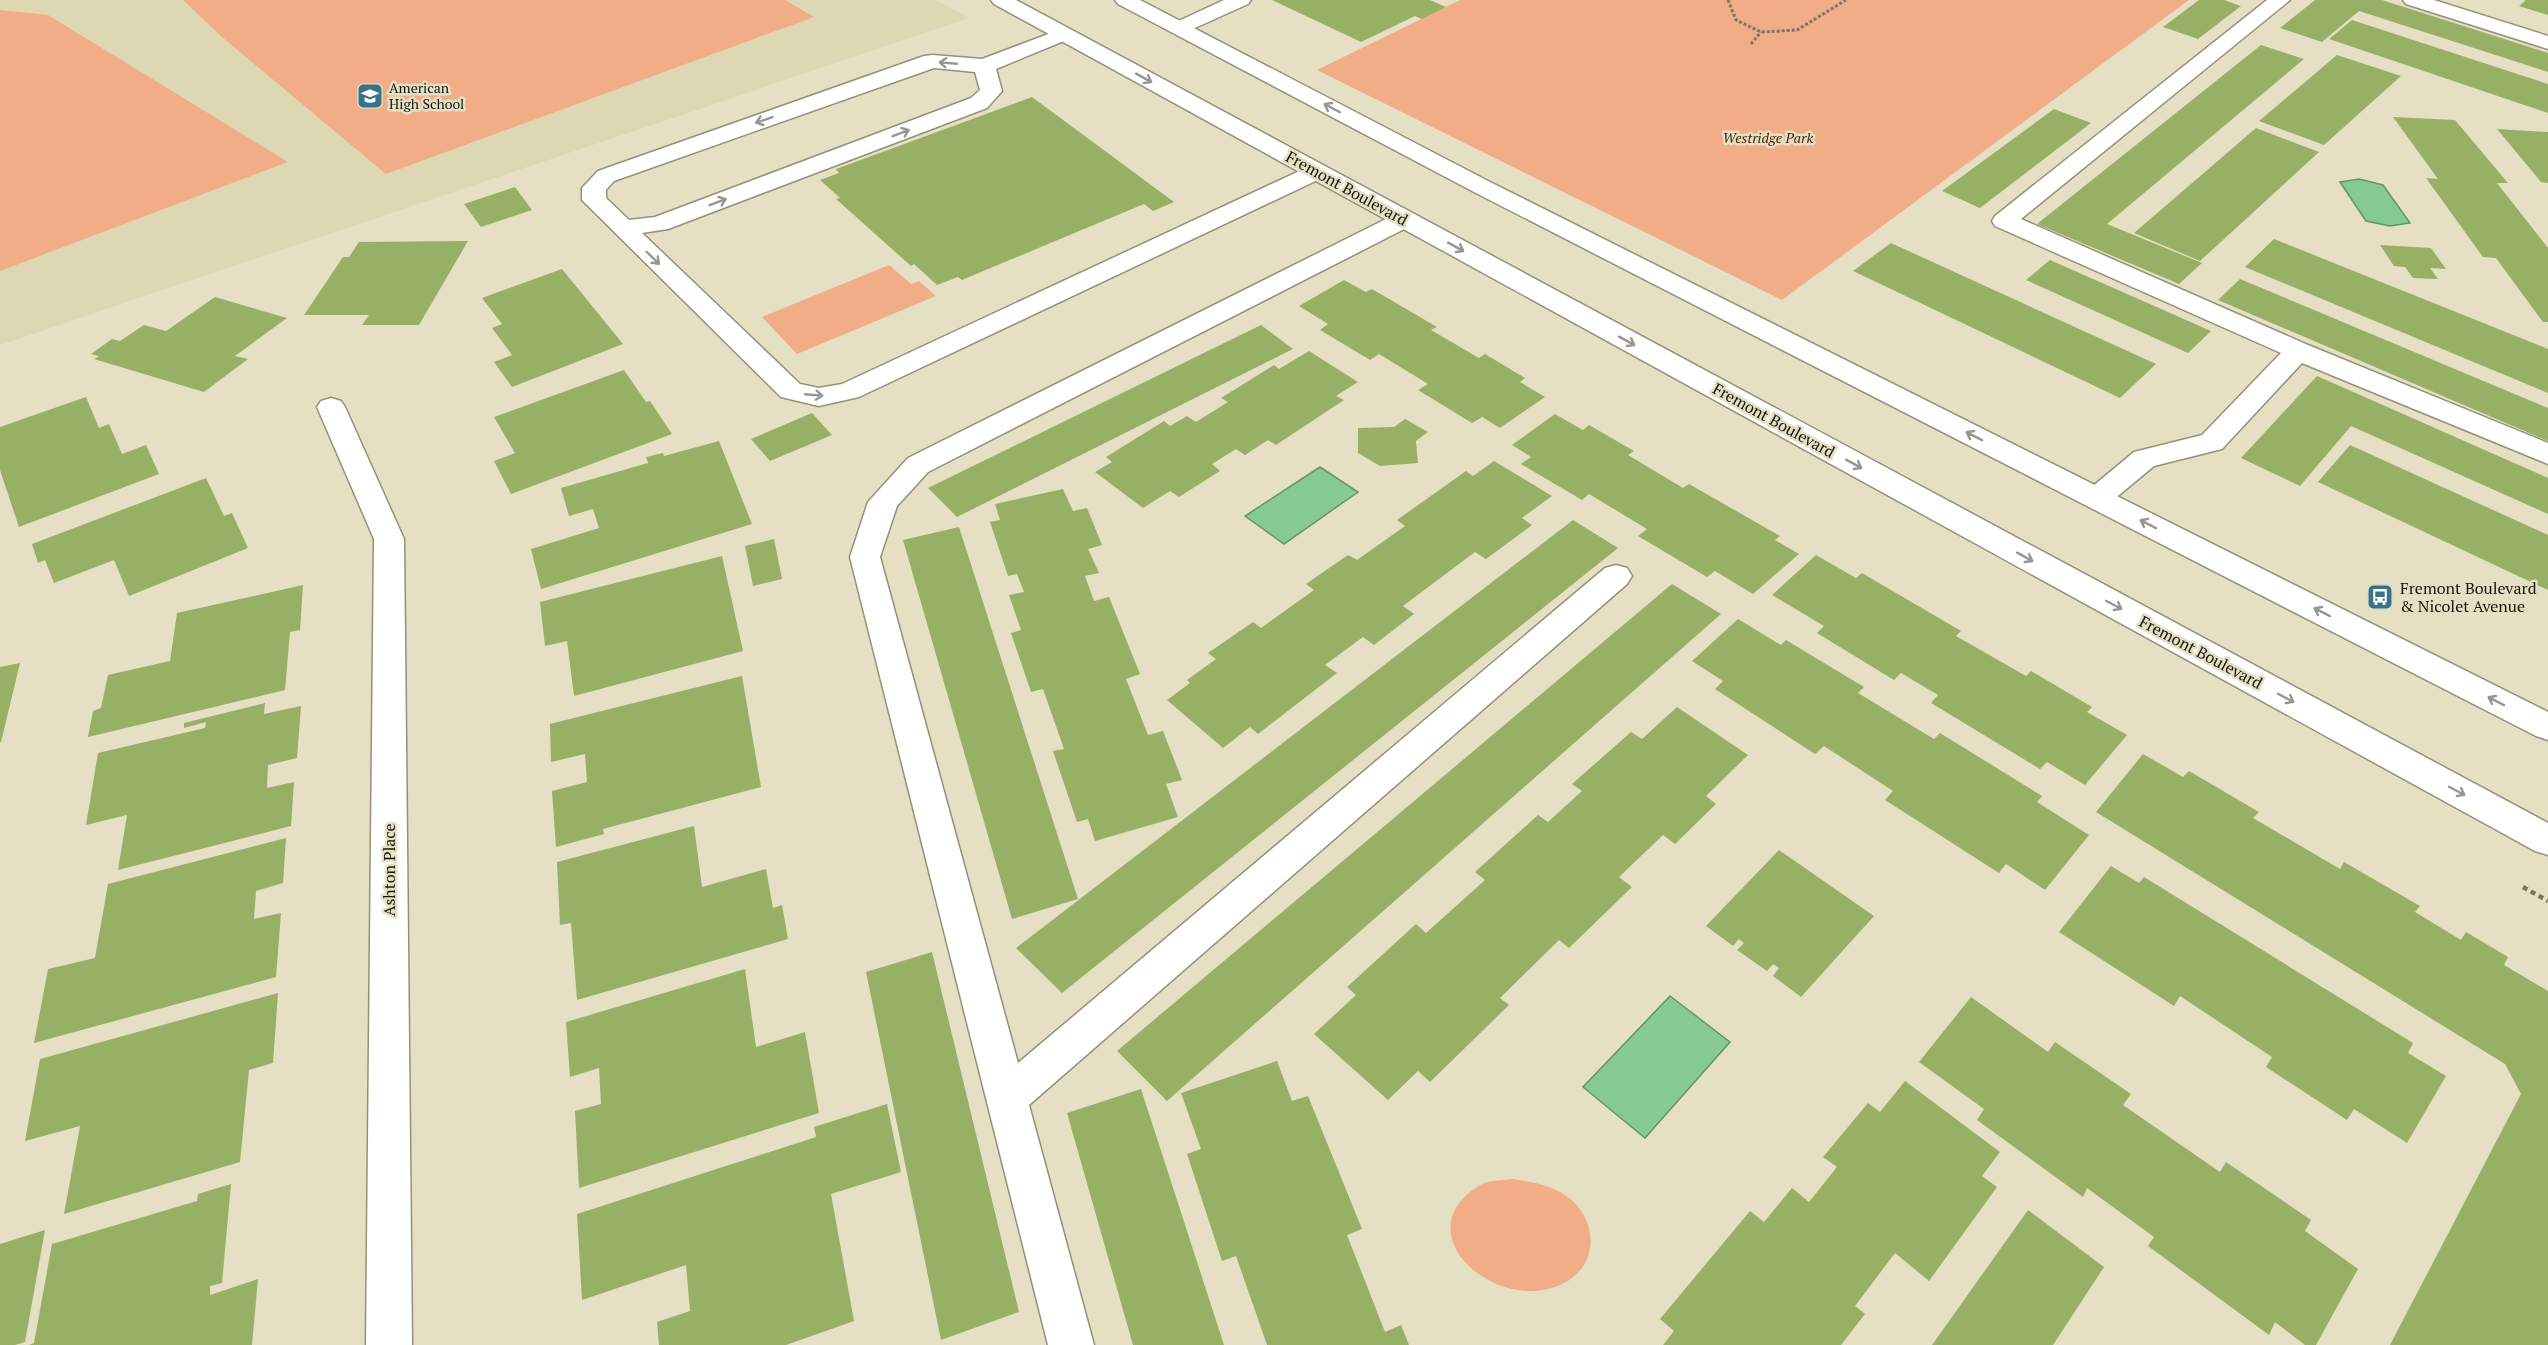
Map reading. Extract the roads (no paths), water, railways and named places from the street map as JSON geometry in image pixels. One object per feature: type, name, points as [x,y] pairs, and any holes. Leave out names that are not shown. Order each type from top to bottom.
[{"type":"main road","name":"Fremont Boulevard","points":[[1001,0],[2548,840]]},
{"type":"main road","points":[[1125,0],[1482,187],[2548,727]]},
{"type":"main road","points":[[1179,28],[1241,0]]},
{"type":"main road","points":[[2280,0],[2004,221],[2298,351],[2548,454]]},
{"type":"main road","points":[[2413,0],[2548,43]]},
{"type":"main road","points":[[1064,34],[984,66],[932,61],[606,176],[594,188],[594,200],[791,391],[819,397],[849,391],[1316,171]]},
{"type":"main road","points":[[622,228],[659,224],[979,103],[991,91],[984,66]]},
{"type":"main road","points":[[1071,1345],[865,556],[883,502],[918,465],[1405,219]]},
{"type":"main road","points":[[2097,498],[2144,459],[2212,442],[2298,351]]},
{"type":"main road","name":"Ashton Place","points":[[331,407],[389,539],[388,1345]]},
{"type":"main road","points":[[1006,1100],[1616,576]]},
{"type":"place","name":"American High School","points":[[370,96]]},
{"type":"place","name":"Fremont Boulevard & Nicolet Avenue","points":[[2380,597]]},
{"type":"park label","name":"Westridge Park","points":[[1768,138]]}]
